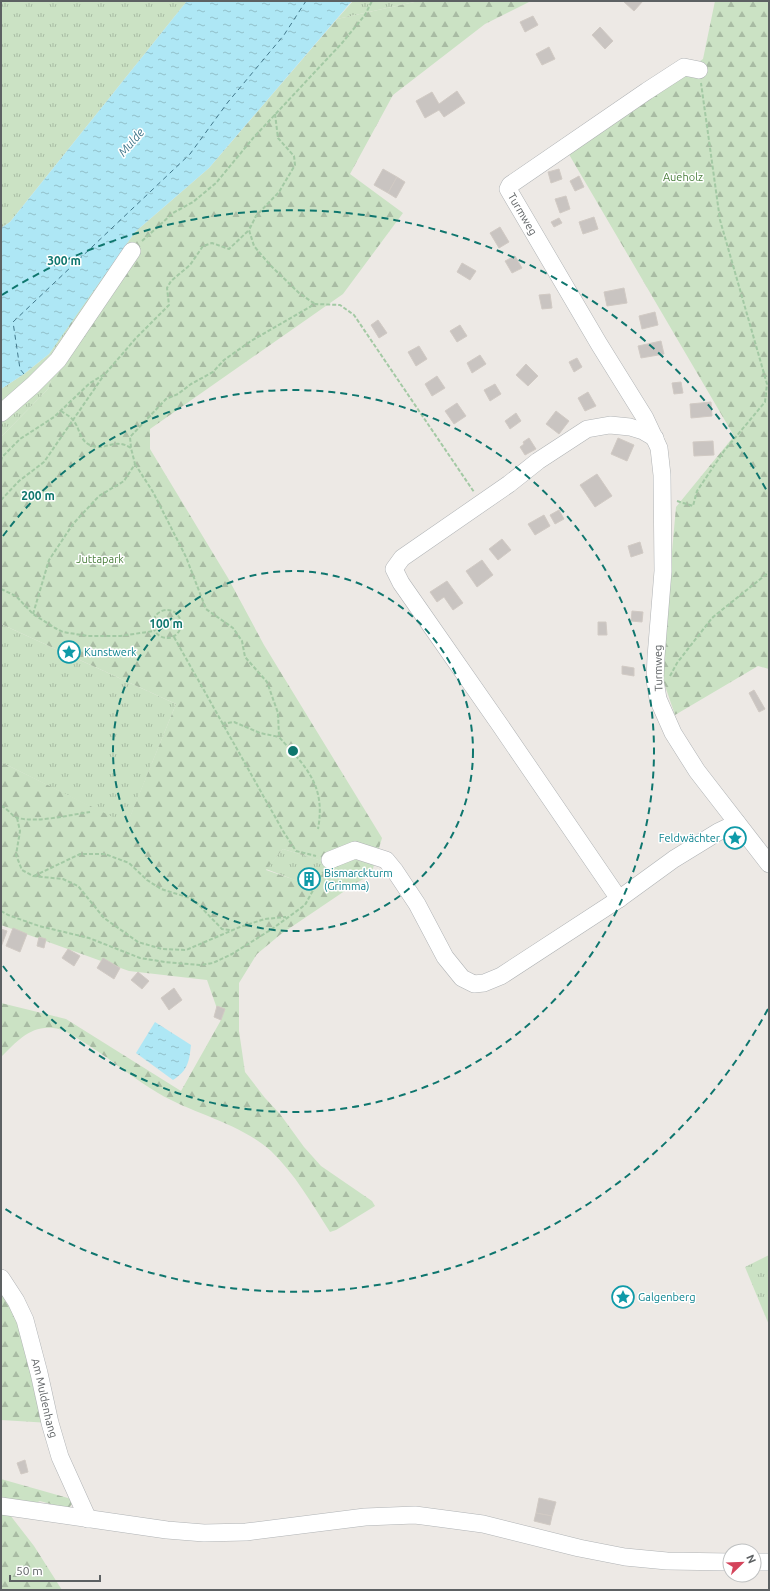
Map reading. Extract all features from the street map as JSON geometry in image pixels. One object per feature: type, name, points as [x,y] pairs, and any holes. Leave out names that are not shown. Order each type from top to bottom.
[{"type":"street","name":"Turmweg","points":[[699,70],[684,67],[547,159],[510,185],[508,189],[599,344],[645,418],[659,448],[662,475],[663,572],[655,680],[658,699],[673,733],[697,770],[769,864]]},
{"type":"street","points":[[1,413],[33,385],[58,360],[132,250]]},
{"type":"street","points":[[619,900],[401,583],[394,569],[402,558],[538,461],[587,429],[610,426],[630,427],[643,431],[654,438]]},
{"type":"street","points":[[330,860],[355,850],[386,860],[417,904],[445,957],[462,978],[474,984],[484,983],[501,976],[619,900],[674,859],[718,832],[737,823]]},
{"type":"street","name":"Am Muldenhang","points":[[1,1278],[16,1301],[25,1320],[50,1423],[60,1457],[88,1519]]},
{"type":"street","points":[[1,1506],[167,1530],[204,1533],[246,1532],[364,1517],[415,1515],[483,1524],[579,1548],[625,1557],[667,1561],[722,1562]]},
{"type":"path","points":[[132,250],[173,213],[193,202],[216,183],[254,137],[298,92],[342,43],[365,15],[372,1]]},
{"type":"path","points":[[662,498],[669,498],[693,506],[697,491],[720,457],[765,402],[767,384],[720,220],[699,70]]},
{"type":"path","points":[[1,500],[19,482],[44,462],[105,374],[136,338],[169,305],[167,288],[171,281],[190,266],[203,246],[212,244],[229,249],[249,230],[256,216],[279,192],[295,164],[294,156],[278,138],[275,114]]},
{"type":"path","points":[[249,230],[254,246],[270,265],[299,293],[314,304]]},
{"type":"path","points":[[278,737],[278,713],[268,682],[245,657],[242,641],[233,628],[206,609],[186,557],[152,492],[135,464],[130,437],[166,399],[178,394],[191,384],[213,372],[224,360],[251,341],[314,304],[340,305],[354,314],[481,503]]},
{"type":"path","points":[[1,461],[2,457],[20,439],[54,417],[90,383],[105,374]]},
{"type":"path","points":[[61,411],[74,420],[84,442],[100,448],[116,443],[124,443],[131,448]]},
{"type":"path","points":[[33,614],[49,560],[72,524],[99,496],[124,481],[135,464]]},
{"type":"path","points":[[658,699],[677,663],[712,618],[769,572]]},
{"type":"path","points":[[1,589],[16,596],[33,614],[55,628],[79,635],[120,636],[154,631],[163,638],[174,637],[182,629],[180,617],[172,610],[160,611],[153,620],[154,631]]},
{"type":"path","points":[[1,911],[39,926],[89,938],[140,958],[200,965],[213,963],[232,954],[272,929],[305,905],[330,860],[296,851],[222,724],[174,637]]},
{"type":"path","points":[[222,724],[234,722],[260,733],[278,737],[306,767],[318,789],[321,813],[318,829]]},
{"type":"path","points":[[1,806],[17,818],[36,820],[90,812]]},
{"type":"path","points":[[17,818],[20,832],[16,855],[22,870],[33,876],[63,879],[78,886],[104,918],[138,942],[162,949],[186,950],[231,931],[265,919],[287,917]]},
{"type":"path","points":[[33,876],[80,854],[105,854],[129,863],[147,880],[161,889],[193,899],[222,929],[231,931]]},
{"type":"green space","points":[[1,1],[187,1],[10,222],[1,228]]},
{"type":"green space","points":[[353,1],[419,1],[337,19]]},
{"type":"green space","name":"Juttapark","points":[[419,1],[531,1],[485,24],[393,95],[350,174],[403,213],[343,294],[150,429],[150,449],[228,578],[264,645],[382,838],[371,875],[358,882],[281,934],[257,954],[239,983],[239,1031],[245,1072],[265,1098],[280,1114],[304,1147],[321,1166],[372,1201],[375,1206],[336,1230],[330,1232],[288,1169],[271,1151],[258,1141],[230,1126],[172,1101],[67,1032],[53,1028],[38,1029],[18,1040],[2,1056],[1,1059],[1,1003],[66,1019],[181,1091],[221,1020],[207,980],[129,971],[1,925],[1,762],[127,824],[176,704],[1,624],[1,437],[48,389],[70,323],[135,232],[209,168],[337,19]],"holes":[[[283,849],[325,862],[313,886],[266,870]]]},
{"type":"green space","name":"Aueholz","points":[[715,1],[769,1],[769,669],[758,666],[675,715],[661,674],[676,507],[734,436],[567,151],[703,59]]},
{"type":"green space","points":[[70,323],[48,389],[1,437],[1,389],[24,374],[49,354]]},
{"type":"green space","points":[[1,624],[176,704],[127,825],[1,762]]},
{"type":"green space","points":[[283,849],[326,862],[313,887],[266,869]]},
{"type":"green space","points":[[769,1255],[769,1325],[745,1267]]},
{"type":"green space","points":[[1,1278],[16,1301],[50,1423],[1,1420]]},
{"type":"green space","points":[[1,1479],[75,1500],[68,1509],[40,1501],[10,1515],[34,1546],[62,1590],[1,1590]]},
{"type":"water","name":"Mulde","points":[[187,1],[352,1],[209,168],[135,232],[49,354],[24,374],[1,389],[1,228],[10,222]]},
{"type":"water","points":[[155,1022],[191,1045],[185,1069],[173,1080],[136,1053]]},
{"type":"building","points":[[623,1],[643,1],[634,11]]},
{"type":"building","points":[[533,16],[538,25],[525,32],[520,22]]},
{"type":"building","points":[[600,27],[613,41],[605,49],[592,35]]},
{"type":"building","points":[[549,47],[555,59],[542,65],[536,54]]},
{"type":"building","points":[[457,91],[465,103],[444,117],[439,110],[425,118],[416,101],[432,92],[439,104]]},
{"type":"building","points":[[383,169],[397,177],[388,193],[374,185]]},
{"type":"building","points":[[559,169],[562,179],[551,183],[548,172]]},
{"type":"building","points":[[579,176],[584,187],[575,191],[570,181]]},
{"type":"building","points":[[397,177],[405,182],[396,198],[388,193]]},
{"type":"building","points":[[566,196],[570,209],[560,213],[555,199]]},
{"type":"building","points":[[594,217],[598,229],[583,234],[579,222]]},
{"type":"building","points":[[559,218],[562,223],[554,227],[551,222]]},
{"type":"building","points":[[500,227],[509,242],[499,248],[490,233]]},
{"type":"building","points":[[515,256],[522,268],[512,273],[505,261]]},
{"type":"building","points":[[462,263],[476,271],[470,280],[457,272]]},
{"type":"building","points":[[624,288],[627,303],[607,306],[604,292]]},
{"type":"building","points":[[550,294],[552,308],[542,309],[539,295]]},
{"type":"building","points":[[655,312],[658,325],[642,329],[639,316]]},
{"type":"building","points":[[378,320],[387,333],[379,338],[371,325]]},
{"type":"building","points":[[460,325],[467,336],[457,342],[450,331]]},
{"type":"building","points":[[661,341],[664,354],[641,358],[638,346]]},
{"type":"building","points":[[419,346],[427,359],[416,366],[408,352]]},
{"type":"building","points":[[480,355],[486,364],[472,373],[467,363]]},
{"type":"building","points":[[577,358],[582,367],[574,372],[569,362]]},
{"type":"building","points":[[526,364],[538,376],[528,386],[516,375]]},
{"type":"building","points":[[437,376],[445,388],[432,396],[425,384]]},
{"type":"building","points":[[681,382],[683,393],[674,394],[672,383]]},
{"type":"building","points":[[495,384],[501,394],[490,401],[484,390]]},
{"type":"building","points":[[588,392],[596,406],[585,411],[578,398]]},
{"type":"building","points":[[711,402],[712,416],[691,418],[690,404]]},
{"type":"building","points":[[457,403],[466,416],[454,424],[445,411]]},
{"type":"building","points":[[556,411],[569,421],[559,434],[546,424]]},
{"type":"building","points":[[516,413],[521,421],[510,429],[505,421]]},
{"type":"building","points":[[529,438],[536,449],[525,455],[520,447],[524,444],[523,442]]},
{"type":"building","points":[[618,438],[634,445],[627,461],[611,454]]},
{"type":"building","points":[[713,441],[714,455],[694,456],[693,442]]},
{"type":"building","points":[[597,474],[612,496],[595,507],[580,485]]},
{"type":"building","points":[[559,510],[564,519],[555,524],[550,515]]},
{"type":"building","points":[[544,515],[550,526],[535,535],[528,524]]},
{"type":"building","points":[[502,539],[511,550],[498,560],[489,549]]},
{"type":"building","points":[[640,542],[643,553],[631,557],[628,546]]},
{"type":"building","points":[[482,560],[493,575],[477,587],[466,571]]},
{"type":"building","points":[[447,581],[463,603],[453,610],[444,597],[437,602],[430,592]]},
{"type":"building","points":[[632,611],[643,612],[642,622],[631,621]]},
{"type":"building","points":[[598,622],[606,622],[607,635],[598,635]]},
{"type":"building","points":[[622,666],[634,668],[634,676],[622,674]]},
{"type":"building","points":[[754,690],[765,709],[759,712],[749,693]]},
{"type":"building","name":"Bismarckturm (Grimma)","points":[[309,873],[314,878],[309,883],[304,878]]},
{"type":"building","points":[[13,928],[27,934],[20,952],[6,946]]},
{"type":"building","points":[[1,929],[7,931],[1,947]]},
{"type":"building","points":[[39,937],[46,939],[44,948],[37,946]]},
{"type":"building","points":[[68,949],[80,956],[74,966],[62,958]]},
{"type":"building","points":[[103,958],[120,968],[114,979],[97,968]]},
{"type":"building","points":[[138,972],[149,981],[142,989],[131,980]]},
{"type":"building","points":[[174,988],[182,1000],[169,1010],[161,998]]},
{"type":"building","points":[[217,1006],[225,1009],[221,1020],[214,1017]]},
{"type":"building","points":[[25,1460],[28,1472],[21,1474],[17,1463]]},
{"type":"building","points":[[539,1498],[556,1502],[552,1516],[536,1513]]},
{"type":"building","points":[[536,1513],[552,1516],[550,1525],[534,1521]]},
{"type":"ferry route","points":[[24,374],[20,369],[13,322],[190,154],[228,102],[284,35],[306,1]]},
{"type":"place","name":"Kunstwerk","points":[[69,652]]},
{"type":"place","name":"Feldwächter","points":[[735,838]]},
{"type":"place","name":"Bismarckturm (Grimma)","points":[[309,879]]},
{"type":"place","name":"Galgenberg","points":[[623,1297]]}]
